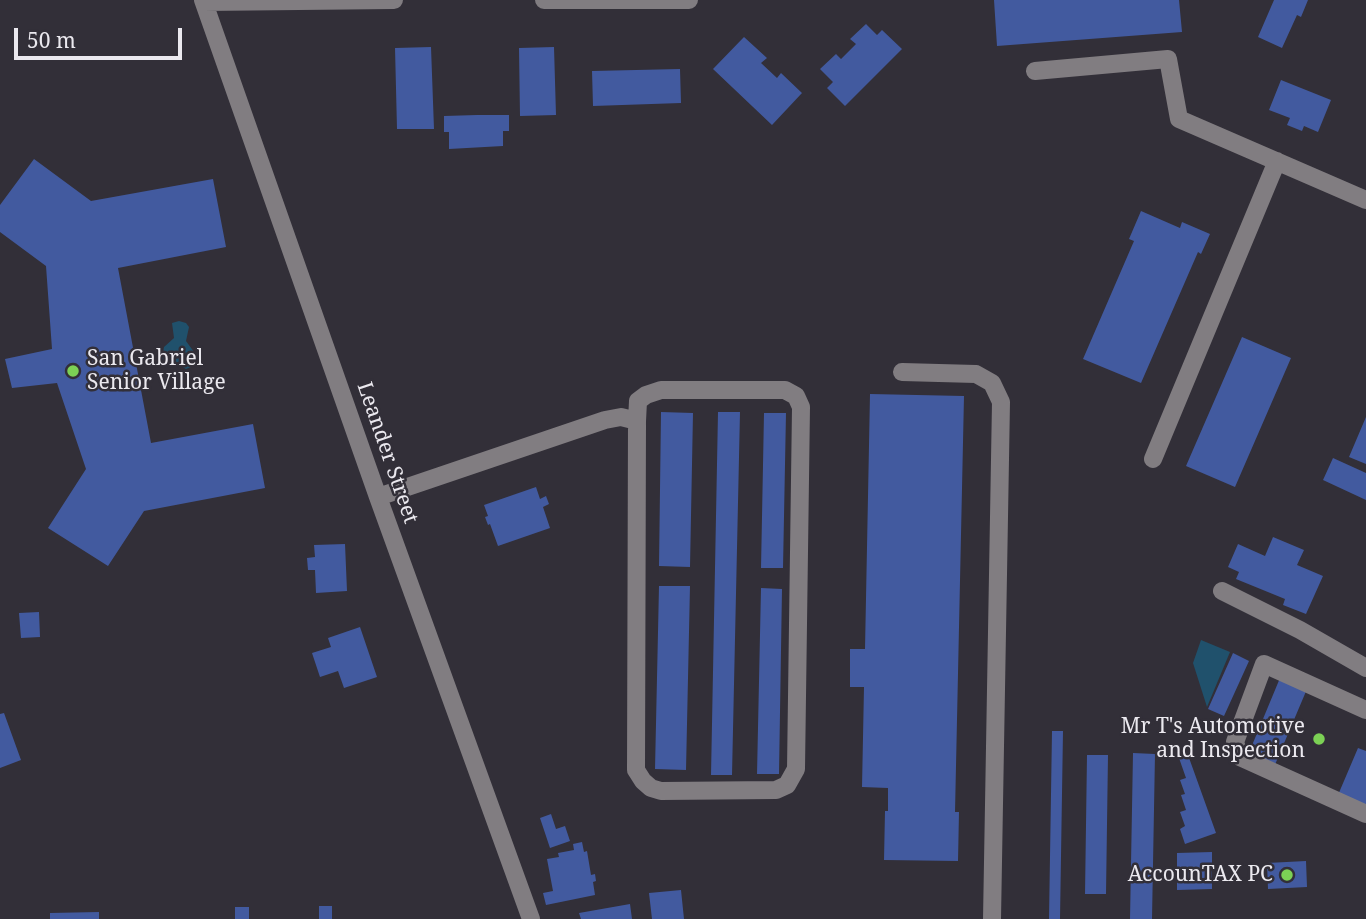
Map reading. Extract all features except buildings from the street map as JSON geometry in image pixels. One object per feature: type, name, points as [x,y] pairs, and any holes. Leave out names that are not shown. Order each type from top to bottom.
[{"type":"street","points":[[204,1],[394,0]]},
{"type":"street","points":[[544,0],[689,0]]},
{"type":"street","name":"Leander Street","points":[[204,1],[378,497],[531,919]]},
{"type":"street","points":[[1035,71],[1168,59],[1179,119],[1366,200]]},
{"type":"street","points":[[1153,459],[1277,161]]},
{"type":"street","points":[[902,372],[976,374],[992,383],[1002,402],[992,919]]},
{"type":"street","points":[[661,390],[785,390],[796,396],[801,407],[796,769],[787,785],[776,790],[661,791],[651,788],[636,770],[637,421],[638,401],[661,390]]},
{"type":"street","points":[[378,497],[605,419],[621,417],[637,421]]},
{"type":"street","points":[[1222,591],[1300,630],[1366,668]]},
{"type":"street","points":[[1366,710],[1264,664],[1235,743],[1240,757],[1366,814]]},
{"type":"water","points":[[179,321],[189,327],[186,341],[194,352],[195,360],[191,367],[186,369],[162,359],[164,347],[174,338],[172,323]]},
{"type":"water","points":[[1201,640],[1230,652],[1207,707],[1193,663]]},
{"type":"place","name":"San Gabriel Senior Village","points":[[73,371]]},
{"type":"place","name":"Mr T's Automotive and Inspection","points":[[1319,739]]},
{"type":"place","name":"AccounTAX PC","points":[[1287,875]]}]
